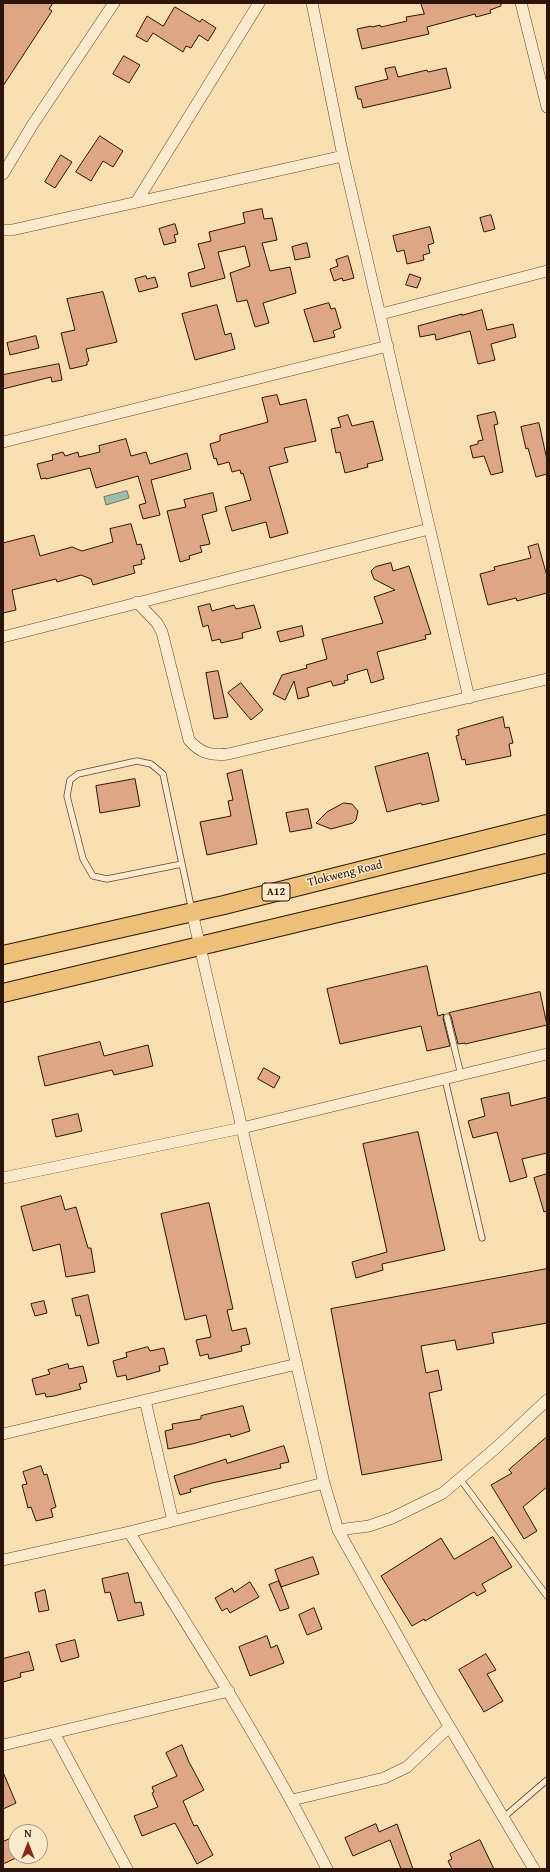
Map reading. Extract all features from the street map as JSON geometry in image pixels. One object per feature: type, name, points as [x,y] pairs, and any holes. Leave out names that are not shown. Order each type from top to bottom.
[{"type":"main road","name":"Tlokweng Road","points":[[3,955],[192,912],[547,824]]},
{"type":"main road","points":[[3,993],[547,863]]},
{"type":"street","points":[[3,174],[33,124],[114,3]]},
{"type":"street","points":[[137,201],[259,3]]},
{"type":"street","points":[[312,3],[343,156],[381,314],[429,530],[469,698]]},
{"type":"street","points":[[521,3],[547,107]]},
{"type":"street","points":[[3,230],[12,230],[343,156]]},
{"type":"street","points":[[381,314],[547,271]]},
{"type":"street","points":[[3,442],[388,346]]},
{"type":"street","points":[[3,637],[137,602],[429,530]]},
{"type":"street","points":[[137,602],[154,620],[162,632],[189,740],[205,753],[217,755],[228,754],[547,679]]},
{"type":"street","points":[[472,842],[489,834],[547,817]]},
{"type":"street","points":[[192,912],[324,1483],[338,1530],[449,1727],[534,1869]]},
{"type":"street","points":[[3,1178],[242,1128],[547,1054]]},
{"type":"street","points":[[3,1434],[297,1364]]},
{"type":"street","points":[[145,1400],[173,1521]]},
{"type":"street","points":[[338,1530],[369,1526],[392,1518],[443,1493],[497,1447],[547,1400]]},
{"type":"street","points":[[3,1560],[129,1532],[324,1483]]},
{"type":"street","points":[[129,1532],[229,1691],[292,1800],[327,1869]]},
{"type":"street","points":[[3,1745],[229,1691]]},
{"type":"street","points":[[292,1800],[378,1779],[398,1772],[407,1767],[449,1727]]},
{"type":"street","points":[[54,1733],[127,1869]]},
{"type":"lane","points":[[182,864],[107,879],[94,876],[83,859],[67,796],[70,780],[78,774],[137,761],[151,764],[164,774],[192,912]]},
{"type":"lane","points":[[447,1017],[461,1075]]},
{"type":"lane","points":[[445,1079],[482,1238]]},
{"type":"lane","points":[[460,1480],[547,1596]]},
{"type":"lane","points":[[504,1817],[547,1780]]},
{"type":"shaded area","points":[[127,491],[129,498],[106,505],[104,497]]},
{"type":"building","points":[[3,3],[53,3],[49,9],[52,11],[3,86]]},
{"type":"building","points":[[421,3],[501,3],[501,6],[490,10],[491,13],[476,17],[475,14],[427,27],[429,34],[362,49],[357,29],[380,25],[381,27],[407,21],[406,17],[424,14]]},
{"type":"building","points":[[175,7],[200,22],[202,19],[216,28],[208,41],[199,35],[191,48],[186,46],[183,52],[153,33],[147,42],[136,36],[147,16],[163,26]]},
{"type":"building","points":[[124,56],[140,65],[129,83],[113,74]]},
{"type":"building","points":[[395,67],[398,77],[427,70],[428,72],[446,68],[451,88],[363,108],[361,99],[358,99],[355,87],[388,79],[385,69]]},
{"type":"building","points":[[100,136],[123,151],[113,167],[103,161],[91,181],[76,172]]},
{"type":"building","points":[[61,155],[72,162],[55,188],[45,182]]},
{"type":"building","points":[[262,209],[264,219],[272,218],[277,240],[262,243],[270,271],[290,267],[296,293],[263,303],[269,323],[255,327],[247,300],[237,302],[230,273],[250,266],[245,246],[218,252],[225,278],[191,287],[188,273],[205,268],[198,244],[211,241],[209,232],[245,223],[243,213]]},
{"type":"building","points":[[491,215],[495,229],[484,232],[480,218]]},
{"type":"building","points":[[175,224],[178,234],[174,235],[176,242],[164,245],[159,229]]},
{"type":"building","points":[[430,227],[434,243],[428,245],[430,253],[423,255],[424,260],[407,264],[404,250],[397,252],[393,236]]},
{"type":"building","points":[[307,243],[310,257],[295,260],[292,247]]},
{"type":"building","points":[[348,256],[354,278],[343,281],[342,278],[334,281],[330,269],[338,266],[336,260]]},
{"type":"building","points":[[410,274],[421,278],[417,288],[406,285]]},
{"type":"building","points":[[146,276],[147,279],[155,277],[158,287],[139,292],[135,279]]},
{"type":"building","points":[[103,292],[117,342],[86,349],[89,361],[87,362],[87,365],[70,369],[61,333],[75,330],[67,299]]},
{"type":"building","points":[[329,303],[331,309],[335,308],[341,328],[333,331],[335,337],[314,342],[304,310]]},
{"type":"building","points":[[217,305],[225,335],[231,333],[235,349],[195,360],[182,314]]},
{"type":"building","points":[[482,310],[487,330],[513,324],[516,337],[491,344],[495,360],[478,364],[470,331],[436,340],[435,334],[420,337],[418,326]]},
{"type":"building","points":[[36,336],[39,348],[10,355],[7,343]]},
{"type":"building","points":[[59,364],[62,380],[52,382],[51,377],[3,389],[3,375]]},
{"type":"building","points":[[277,395],[280,405],[306,399],[316,441],[284,448],[288,462],[269,467],[288,533],[270,538],[266,522],[232,531],[225,507],[251,500],[243,473],[241,474],[240,470],[232,472],[229,462],[218,465],[216,458],[214,459],[210,444],[220,441],[220,435],[268,422],[262,398]]},
{"type":"building","points":[[495,412],[498,424],[494,425],[503,472],[491,475],[484,456],[473,458],[470,446],[478,444],[478,441],[483,440],[477,416]]},
{"type":"building","points":[[348,415],[352,426],[373,421],[383,460],[367,464],[368,467],[345,473],[340,452],[336,453],[331,429],[341,427],[338,418]]},
{"type":"building","points":[[539,423],[547,460],[547,474],[536,477],[528,448],[526,449],[521,427]]},
{"type":"building","points":[[126,439],[131,456],[146,452],[150,464],[187,453],[191,469],[151,480],[160,515],[143,519],[139,505],[146,503],[138,476],[96,488],[90,468],[41,479],[37,464],[53,460],[52,455],[63,452],[65,456],[78,452],[79,457],[100,452],[99,446]]},
{"type":"building","points":[[213,493],[217,511],[202,515],[210,544],[200,546],[202,552],[189,556],[190,559],[180,562],[167,511],[186,507],[184,500]]},
{"type":"building","points":[[131,524],[137,545],[141,544],[145,559],[141,560],[142,564],[133,566],[135,573],[93,585],[91,579],[81,575],[57,582],[56,579],[12,590],[16,610],[3,613],[3,543],[34,535],[40,556],[72,547],[82,551],[113,542],[110,529]]},
{"type":"building","points":[[538,544],[547,576],[547,593],[517,601],[516,598],[488,605],[480,574],[495,570],[494,567],[531,558],[528,547]]},
{"type":"building","points":[[391,563],[393,571],[409,566],[431,634],[425,635],[426,639],[377,652],[384,679],[371,683],[367,669],[347,675],[348,680],[344,681],[345,683],[333,686],[331,681],[307,688],[309,696],[298,699],[294,681],[285,700],[273,694],[282,675],[307,668],[306,665],[327,659],[322,639],[383,623],[374,597],[395,590],[374,579],[371,571],[375,567]]},
{"type":"building","points":[[210,604],[212,611],[234,605],[236,609],[254,605],[261,628],[242,633],[243,638],[221,643],[220,639],[212,641],[208,625],[203,627],[198,607]]},
{"type":"building","points":[[302,626],[304,636],[280,642],[277,632]]},
{"type":"building","points":[[218,671],[228,717],[214,719],[206,673]]},
{"type":"building","points":[[241,683],[263,710],[251,720],[228,693]]},
{"type":"building","points":[[503,717],[505,728],[509,727],[513,743],[509,744],[511,756],[466,765],[465,759],[462,760],[456,736],[459,735],[458,730]]},
{"type":"building","points":[[428,753],[439,801],[422,805],[421,803],[387,812],[375,767]]},
{"type":"building","points":[[242,770],[257,844],[207,855],[200,822],[231,816],[228,801],[233,800],[227,774]]},
{"type":"building","points":[[135,779],[140,806],[100,813],[96,786]]},
{"type":"building","points":[[344,803],[352,804],[358,811],[356,820],[353,823],[331,829],[316,823],[327,812]]},
{"type":"building","points":[[308,809],[312,828],[290,832],[286,813]]},
{"type":"building","points":[[427,966],[438,1016],[444,1014],[443,1018],[450,1046],[427,1051],[421,1026],[340,1044],[327,989]]},
{"type":"building","points":[[540,992],[547,1025],[465,1044],[458,1044],[449,1013]]},
{"type":"building","points":[[100,1042],[104,1056],[148,1045],[153,1066],[114,1075],[112,1070],[45,1086],[38,1057]]},
{"type":"building","points":[[264,1068],[280,1077],[274,1088],[258,1079]]},
{"type":"building","points":[[509,1093],[511,1106],[547,1097],[547,1153],[522,1159],[527,1177],[510,1182],[497,1132],[473,1138],[468,1121],[485,1116],[481,1099]]},
{"type":"building","points":[[78,1114],[82,1131],[56,1137],[52,1120]]},
{"type":"building","points":[[418,1132],[445,1250],[382,1264],[383,1270],[356,1278],[352,1262],[387,1252],[363,1144]]},
{"type":"building","points":[[547,1174],[547,1211],[544,1212],[534,1178]]},
{"type":"building","points":[[61,1196],[65,1210],[76,1207],[88,1248],[91,1248],[95,1272],[66,1277],[60,1244],[33,1251],[21,1207]]},
{"type":"building","points":[[209,1203],[233,1309],[227,1310],[232,1331],[246,1328],[250,1344],[241,1346],[242,1351],[209,1359],[208,1354],[200,1356],[196,1340],[211,1337],[206,1315],[185,1320],[161,1214]]},
{"type":"building","points":[[547,1269],[547,1323],[492,1333],[494,1343],[457,1350],[455,1340],[421,1346],[426,1373],[438,1370],[442,1390],[429,1393],[442,1460],[362,1475],[331,1309]]},
{"type":"building","points":[[88,1295],[99,1343],[88,1346],[80,1315],[76,1316],[72,1299]]},
{"type":"building","points":[[44,1301],[47,1313],[35,1316],[31,1304]]},
{"type":"building","points":[[148,1347],[150,1351],[164,1348],[168,1364],[159,1366],[160,1371],[127,1380],[126,1375],[117,1377],[113,1361],[127,1357],[126,1353]]},
{"type":"building","points":[[68,1364],[69,1369],[83,1366],[87,1382],[79,1384],[81,1389],[54,1396],[46,1397],[45,1393],[36,1395],[32,1379],[50,1374],[48,1370]]},
{"type":"building","points":[[243,1406],[250,1431],[231,1437],[230,1434],[168,1449],[165,1431],[173,1429],[172,1424],[201,1419],[201,1416]]},
{"type":"building","points":[[547,1437],[547,1487],[523,1507],[537,1531],[524,1539],[491,1485],[512,1473],[509,1470]]},
{"type":"building","points":[[284,1446],[289,1462],[280,1464],[281,1468],[212,1483],[190,1489],[191,1492],[180,1495],[174,1476],[226,1459],[227,1463]]},
{"type":"building","points":[[41,1466],[44,1475],[47,1474],[56,1507],[51,1509],[53,1517],[36,1521],[31,1507],[28,1508],[22,1485],[27,1484],[23,1472]]},
{"type":"building","points":[[493,1537],[512,1567],[482,1584],[486,1591],[477,1596],[474,1592],[425,1621],[424,1619],[412,1626],[381,1576],[441,1538],[454,1559]]},
{"type":"building","points":[[313,1557],[319,1574],[281,1587],[275,1570]]},
{"type":"building","points":[[128,1573],[135,1603],[141,1602],[144,1615],[118,1621],[110,1592],[105,1593],[102,1579]]},
{"type":"building","points":[[279,1581],[289,1608],[280,1611],[269,1585]]},
{"type":"building","points":[[250,1582],[259,1597],[230,1613],[227,1608],[222,1611],[215,1598],[232,1588],[234,1592]]},
{"type":"building","points":[[45,1590],[49,1610],[39,1612],[35,1593]]},
{"type":"building","points":[[314,1608],[322,1629],[307,1635],[299,1615]]},
{"type":"building","points":[[267,1636],[271,1648],[277,1645],[284,1663],[250,1676],[239,1647]]},
{"type":"building","points":[[75,1640],[79,1657],[61,1662],[56,1645]]},
{"type":"building","points":[[29,1652],[34,1670],[20,1673],[21,1677],[3,1682],[3,1659]]},
{"type":"building","points":[[486,1654],[496,1670],[487,1674],[503,1701],[484,1712],[459,1670]]},
{"type":"building","points":[[182,1745],[204,1790],[183,1801],[194,1826],[197,1825],[213,1855],[197,1864],[175,1823],[142,1836],[134,1816],[158,1807],[152,1793],[154,1792],[152,1787],[177,1776],[166,1753]]},
{"type":"building","points":[[3,1772],[16,1803],[3,1809]]},
{"type":"building","points":[[376,1824],[379,1832],[397,1824],[413,1869],[401,1869],[390,1840],[353,1856],[345,1838]]},
{"type":"building","points":[[8,1840],[8,1862],[3,1864],[3,1842]]},
{"type":"building","points":[[480,1840],[494,1869],[452,1869],[448,1861],[452,1859],[450,1854]]}]
